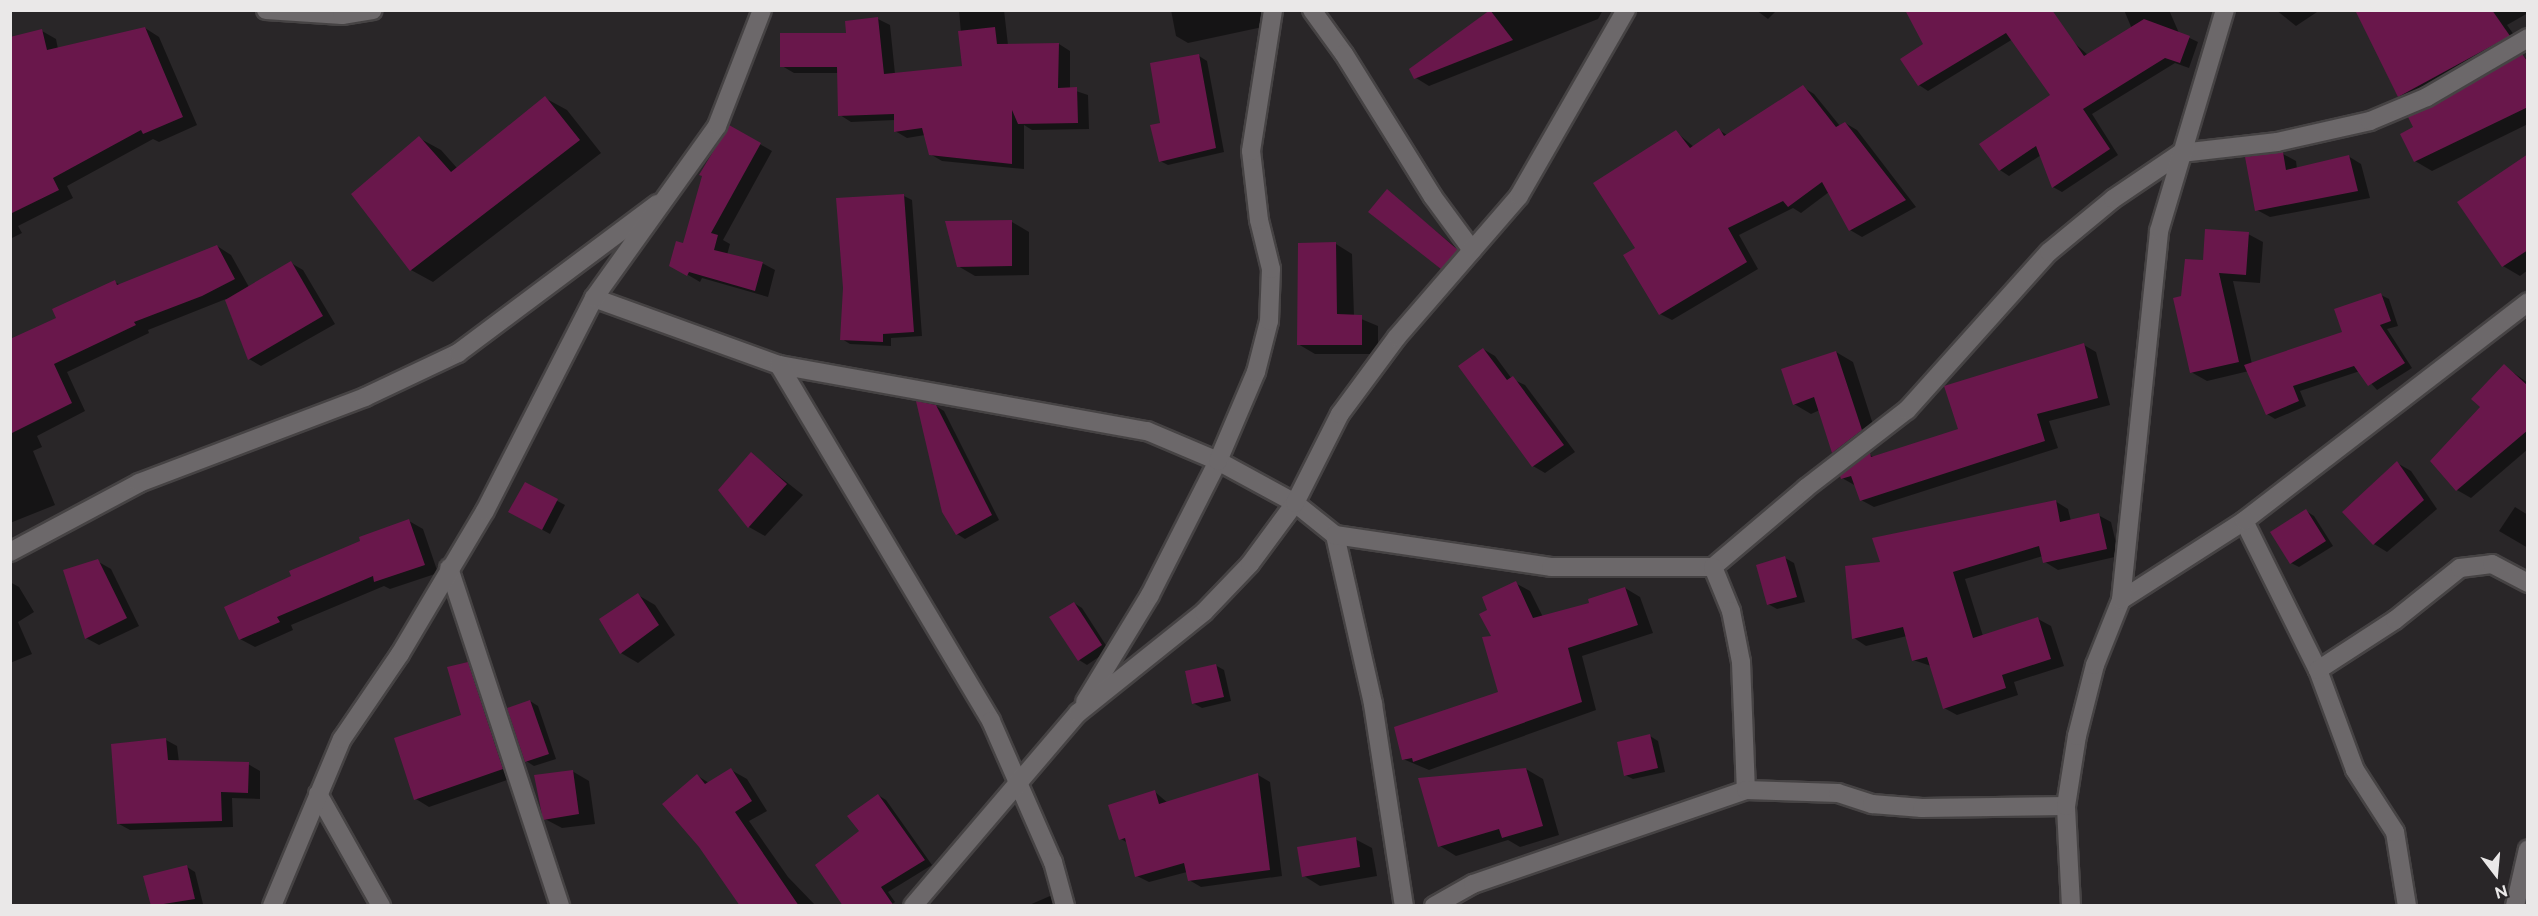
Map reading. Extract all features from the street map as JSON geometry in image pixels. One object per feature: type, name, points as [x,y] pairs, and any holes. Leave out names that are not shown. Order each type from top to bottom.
[{"type":"street","points":[[266,10],[342,15],[373,10]]},
{"type":"street","points":[[272,906],[342,739],[400,654],[485,511],[594,298],[674,191],[717,126],[762,10]]},
{"type":"street","points":[[913,906],[1078,713],[1150,595],[1218,461],[1256,372],[1269,321],[1270,269],[1259,220],[1251,151],[1273,10]]},
{"type":"street","points":[[1078,713],[1204,612],[1250,564],[1295,503],[1340,414],[1396,337],[1519,196],[1626,10]]},
{"type":"street","points":[[2070,906],[2066,806],[2077,736],[2090,686],[2121,600],[2159,231],[2225,10]]},
{"type":"street","points":[[1315,12],[1433,197],[1472,250]]},
{"type":"street","points":[[594,298],[779,365],[1147,431],[1218,461],[1295,503],[1335,535],[1551,567],[1713,567],[1806,488],[1907,410],[2049,252],[2113,200],[2181,153],[2277,142],[2370,121],[2427,97],[2528,38]]},
{"type":"street","points":[[10,552],[139,483],[365,397],[458,353],[674,191]]},
{"type":"street","points":[[2121,600],[2244,521],[2528,302]]},
{"type":"street","points":[[779,365],[991,721],[1017,785],[1053,862],[1065,906]]},
{"type":"street","points":[[2244,521],[2318,670],[2355,770],[2395,832],[2407,906]]},
{"type":"street","points":[[1335,535],[1374,704],[1404,906]]},
{"type":"street","points":[[2318,670],[2395,620],[2460,568],[2492,564],[2528,583]]},
{"type":"street","points":[[1713,567],[1731,611],[1741,662],[1746,790]]},
{"type":"street","points":[[450,568],[560,906]]},
{"type":"street","points":[[1434,906],[1473,884],[1746,790],[1838,793],[1872,804],[1922,808],[2066,806]]},
{"type":"street","points":[[318,794],[381,906]]},
{"type":"street","points":[[2515,906],[2528,849]]},
{"type":"building","points":[[1490,10],[1513,40],[1414,79],[1409,69]]},
{"type":"building","points":[[1905,10],[2052,10],[2084,56],[2144,19],[2190,36],[2180,63],[2165,58],[2083,109],[2110,149],[2052,188],[2036,146],[1999,171],[1979,144],[2050,95],[2006,33],[1918,86],[1900,59],[1923,44]]},
{"type":"building","points":[[2355,10],[2492,10],[2510,36],[2398,97]]},
{"type":"building","points":[[878,17],[884,74],[962,66],[958,31],[995,27],[997,44],[1059,43],[1058,88],[1077,87],[1078,123],[1018,124],[1012,110],[1012,164],[929,155],[922,128],[894,132],[894,114],[838,116],[837,67],[780,67],[780,33],[846,33],[845,21]]},
{"type":"building","points":[[145,27],[183,117],[143,134],[141,130],[53,178],[59,190],[10,214],[10,37],[42,29],[47,50]]},
{"type":"building","points":[[1199,54],[1216,148],[1159,162],[1150,125],[1160,123],[1150,63]]},
{"type":"building","points":[[2522,54],[2528,62],[2528,107],[2414,162],[2400,134],[2413,127],[2408,117]]},
{"type":"building","points":[[1803,85],[1836,127],[1845,122],[1906,200],[1849,231],[1822,182],[1788,207],[1783,201],[1728,228],[1747,262],[1659,315],[1623,255],[1635,248],[1593,183],[1676,130],[1690,148],[1719,128],[1724,136]]},
{"type":"building","points":[[545,96],[580,140],[410,271],[351,194],[419,136],[451,172]]},
{"type":"building","points":[[729,125],[761,143],[711,233],[718,235],[714,250],[763,262],[755,291],[689,272],[687,276],[669,266],[676,241],[683,243],[702,176],[699,175]]},
{"type":"building","points":[[2283,152],[2286,170],[2349,155],[2358,191],[2255,211],[2245,157]]},
{"type":"building","points":[[2528,154],[2528,250],[2502,267],[2457,202]]},
{"type":"building","points":[[1387,189],[1458,250],[1441,269],[1368,212]]},
{"type":"building","points":[[904,194],[914,332],[883,334],[883,342],[840,340],[843,288],[836,198]]},
{"type":"building","points":[[1012,220],[1012,266],[957,267],[945,221]]},
{"type":"building","points":[[2205,229],[2249,232],[2246,275],[2219,273],[2239,362],[2190,373],[2173,298],[2181,296],[2185,259],[2203,260]]},
{"type":"building","points":[[1336,242],[1337,314],[1362,315],[1362,345],[1297,345],[1298,243]]},
{"type":"building","points":[[217,245],[235,279],[202,296],[134,322],[136,325],[54,364],[72,403],[10,434],[10,339],[56,318],[52,309],[115,280],[117,285]]},
{"type":"building","points":[[291,261],[323,316],[248,360],[225,300]]},
{"type":"building","points":[[2381,293],[2391,321],[2380,325],[2405,363],[2368,386],[2354,366],[2293,386],[2299,401],[2266,415],[2244,365],[2342,332],[2334,309]]},
{"type":"building","points":[[2084,343],[2098,398],[2037,414],[2045,441],[1860,501],[1851,476],[1841,479],[1840,476],[1870,453],[1871,457],[1958,429],[1944,386]]},
{"type":"building","points":[[1483,348],[1507,380],[1513,376],[1564,445],[1532,467],[1458,366]]},
{"type":"building","points":[[1836,351],[1862,430],[1832,453],[1814,397],[1793,405],[1781,369]]},
{"type":"building","points":[[2504,364],[2528,386],[2528,430],[2456,491],[2430,461],[2480,407],[2471,399]]},
{"type":"building","points":[[916,401],[936,405],[992,515],[956,535],[942,512]]},
{"type":"building","points":[[751,452],[787,484],[748,528],[718,490]]},
{"type":"building","points":[[2397,461],[2424,500],[2373,545],[2342,512]]},
{"type":"building","points":[[525,482],[558,499],[542,530],[508,512]]},
{"type":"building","points":[[2056,500],[2060,522],[2099,513],[2107,549],[2043,563],[2039,546],[1953,572],[1973,638],[2038,617],[2051,659],[2002,675],[2006,688],[1943,709],[1927,657],[1912,661],[1903,627],[1852,639],[1845,566],[1880,562],[1872,538]]},
{"type":"building","points":[[2306,509],[2326,541],[2290,564],[2270,532]]},
{"type":"building","points":[[409,519],[425,565],[374,582],[373,576],[277,617],[280,622],[239,640],[224,607],[291,576],[289,571],[360,541],[359,537]]},
{"type":"building","points":[[1785,556],[1797,597],[1767,605],[1756,565]]},
{"type":"building","points":[[98,559],[127,618],[85,639],[63,570]]},
{"type":"building","points":[[1516,581],[1533,618],[1589,603],[1588,599],[1625,587],[1638,625],[1568,648],[1582,702],[1413,762],[1412,758],[1402,760],[1394,727],[1498,692],[1482,637],[1491,636],[1479,614],[1487,610],[1482,597]]},
{"type":"building","points":[[638,593],[659,625],[620,654],[599,619]]},
{"type":"building","points":[[1074,602],[1102,645],[1078,661],[1049,617]]},
{"type":"building","points":[[468,662],[503,769],[414,800],[394,738],[461,715],[447,667]]},
{"type":"building","points":[[1216,664],[1224,697],[1192,704],[1185,671]]},
{"type":"building","points":[[530,700],[549,754],[525,762],[507,708]]},
{"type":"building","points":[[1650,734],[1658,768],[1624,776],[1617,742]]},
{"type":"building","points":[[166,738],[168,760],[249,762],[248,793],[221,792],[222,821],[117,824],[111,744]]},
{"type":"building","points":[[731,768],[752,801],[735,812],[799,906],[740,906],[699,847],[662,804],[697,774],[705,784]]},
{"type":"building","points":[[1526,768],[1543,826],[1502,838],[1499,829],[1438,847],[1418,778]]},
{"type":"building","points":[[573,770],[579,814],[543,820],[534,775]]},
{"type":"building","points":[[1258,773],[1270,870],[1188,881],[1184,863],[1135,877],[1125,838],[1119,840],[1108,805],[1155,790],[1159,804]]},
{"type":"building","points":[[878,794],[925,860],[881,887],[894,906],[843,906],[815,865],[859,831],[847,816]]},
{"type":"building","points":[[1356,837],[1360,867],[1302,877],[1297,847]]},
{"type":"building","points":[[187,865],[195,899],[151,906],[143,876]]}]
